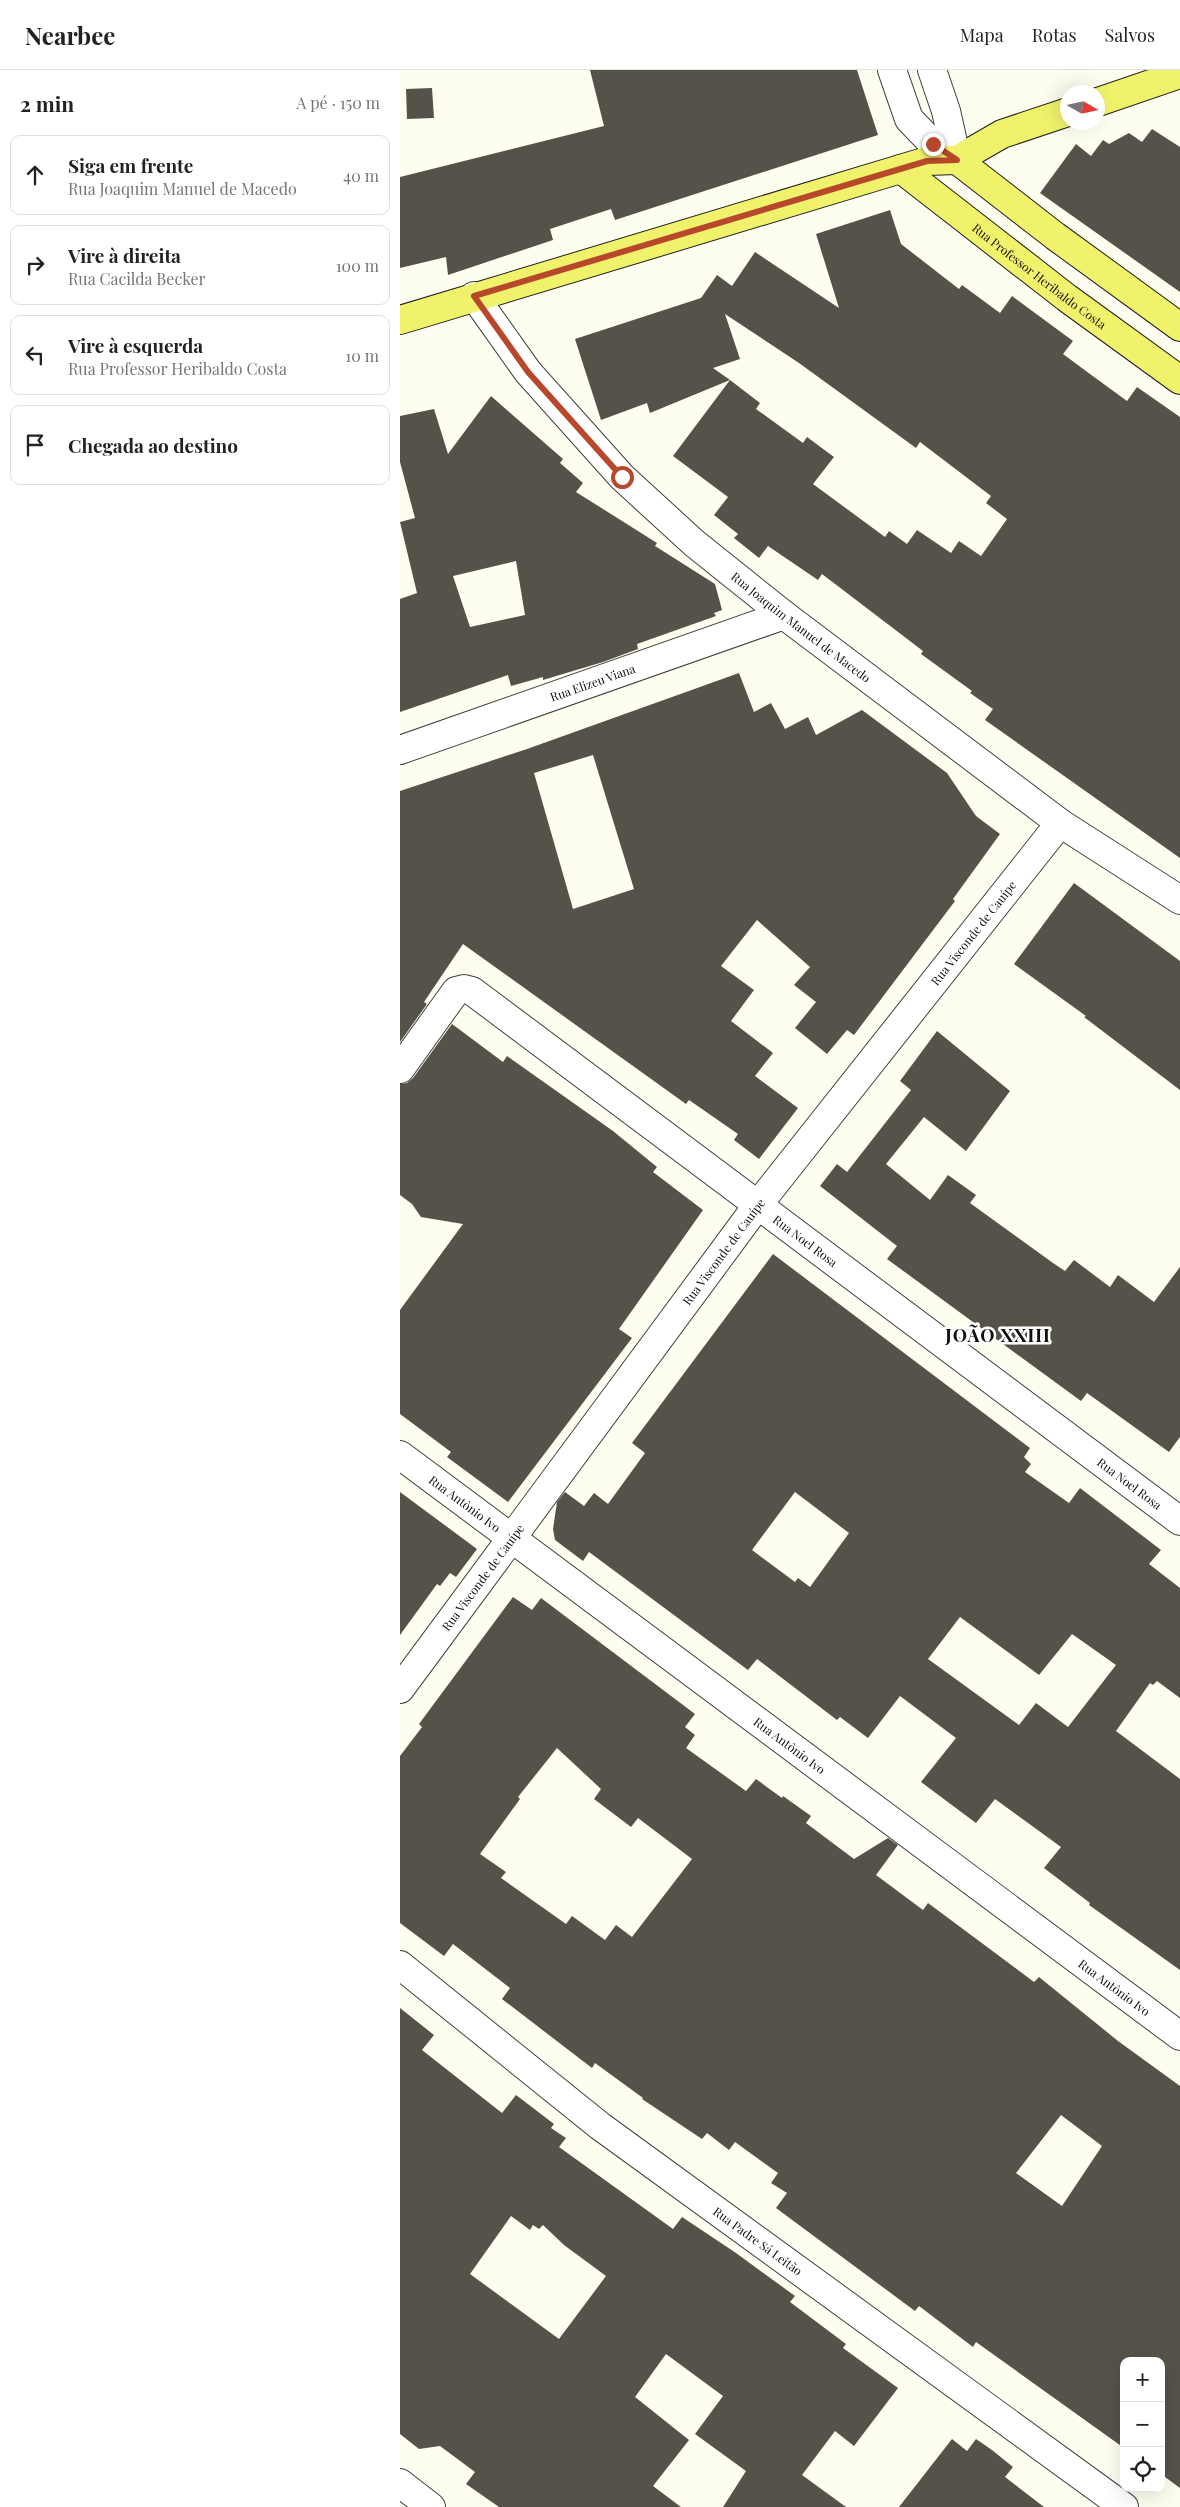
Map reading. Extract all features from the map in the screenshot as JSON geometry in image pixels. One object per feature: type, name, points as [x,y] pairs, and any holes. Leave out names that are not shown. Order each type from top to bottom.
[{"type":"main road","points":[[1105,100],[1180,74]]},
{"type":"main road","points":[[400,320],[474,296],[927,161],[957,160],[1002,134],[1060,115]]},
{"type":"main road","points":[[957,160],[1055,236],[1180,327]]},
{"type":"main road","name":"Rua Professor Heribaldo Costa","points":[[901,169],[1067,298],[1180,380]]},
{"type":"street","points":[[892,70],[909,119],[933,144],[957,160]]},
{"type":"street","points":[[932,70],[946,111],[957,160]]},
{"type":"street","name":"Rua Joaquim Manuel de Macedo","points":[[474,296],[528,372],[622,477],[694,543],[784,615],[1060,823],[1180,900]]},
{"type":"street","name":"Rua Elizeu Viana","points":[[400,750],[784,615]]},
{"type":"street","name":"Rua Visconde de Cauípe","points":[[400,1689],[757,1206],[1060,823]]},
{"type":"street","name":"Rua Noel Rosa","points":[[400,1069],[456,991],[464,989],[472,991],[1180,1521]]},
{"type":"street","name":"Rua Antônio Ivo","points":[[400,1455],[1180,2036]]},
{"type":"street","name":"Rua Padre Sá Leitão","points":[[400,1965],[600,2126],[1124,2507]]},
{"type":"street","points":[[400,2483],[431,2507]]},
{"type":"building","points":[[590,70],[857,70],[878,135],[615,220],[611,209],[550,229],[553,240],[448,275],[446,257],[400,268],[400,177],[604,126]]},
{"type":"building","points":[[432,88],[434,118],[407,119],[406,89]]},
{"type":"building","points":[[1152,129],[1180,147],[1180,292],[1040,193],[1076,144],[1091,156],[1103,140],[1109,144],[1129,133],[1142,142]]},
{"type":"building","points":[[890,210],[901,244],[959,289],[962,285],[1000,313],[1012,296],[1073,341],[1063,354],[1127,401],[1137,387],[1180,417],[1180,858],[985,720],[993,709],[970,693],[972,691],[921,654],[923,651],[822,574],[818,580],[768,546],[759,558],[734,538],[738,534],[714,515],[728,497],[673,456],[730,380],[650,413],[647,403],[601,420],[575,339],[701,298],[717,275],[732,286],[755,252],[839,308],[816,234]],"holes":[[[725,314],[799,363],[916,448],[920,442],[991,496],[986,503],[1007,519],[981,556],[959,541],[951,553],[917,530],[907,544],[889,531],[885,537],[813,484],[834,457],[807,437],[803,443],[756,409],[760,403],[713,368],[740,359]]]},
{"type":"building","points":[[491,396],[563,459],[560,463],[583,483],[576,492],[657,543],[655,546],[715,584],[722,610],[714,613],[716,616],[637,644],[638,649],[603,662],[543,680],[543,677],[511,686],[508,675],[400,712],[400,599],[417,593],[400,522],[415,518],[400,462],[400,416],[434,409],[448,454]],"holes":[[[516,561],[525,615],[470,627],[453,576]]]},
{"type":"building","points":[[739,673],[754,712],[771,703],[785,729],[808,717],[816,735],[862,710],[947,773],[976,816],[1000,834],[953,899],[955,901],[854,1035],[847,1030],[827,1054],[795,1028],[816,1002],[794,985],[810,967],[757,920],[721,966],[754,990],[731,1021],[773,1053],[755,1076],[798,1108],[759,1159],[734,1140],[738,1134],[689,1100],[686,1104],[463,944],[424,1002],[427,1004],[400,1042],[400,791],[527,749]],"holes":[[[593,755],[634,889],[573,909],[534,773]]]},
{"type":"building","points":[[1074,883],[1180,961],[1180,1090],[1084,1017],[1086,1016],[1014,964]]},
{"type":"building","points":[[452,1024],[503,1062],[507,1056],[613,1131],[657,1167],[653,1172],[703,1210],[619,1329],[632,1338],[508,1502],[447,1457],[451,1452],[400,1414],[400,1310],[463,1224],[421,1217],[412,1204],[400,1195],[400,1084],[407,1083],[413,1078]]},
{"type":"building","points":[[937,1031],[1010,1091],[966,1151],[924,1117],[886,1164],[930,1200],[948,1175],[976,1195],[970,1203],[1053,1263],[1065,1271],[1074,1260],[1110,1287],[1118,1275],[1154,1302],[1180,1267],[1180,1437],[1169,1452],[1087,1393],[1081,1401],[887,1259],[897,1246],[820,1186],[837,1164],[847,1172],[911,1090],[900,1081]]},
{"type":"building","points":[[773,1254],[1030,1448],[1024,1457],[1031,1464],[1025,1472],[1069,1503],[1080,1488],[1161,1550],[1149,1564],[1180,1588],[1180,1698],[1157,1681],[1153,1685],[1150,1683],[1116,1731],[1180,1779],[1180,1970],[1089,1905],[1090,1903],[1044,1868],[1061,1847],[995,1799],[976,1823],[921,1782],[956,1738],[900,1696],[868,1738],[840,1717],[837,1720],[757,1659],[748,1670],[589,1552],[583,1561],[555,1540],[553,1529],[557,1502],[565,1492],[584,1506],[594,1493],[608,1504],[645,1453],[632,1443]],"holes":[[[795,1492],[849,1533],[810,1587],[798,1578],[795,1582],[752,1550]],[[960,1617],[1039,1675],[1072,1634],[1116,1665],[1068,1727],[1036,1703],[1019,1725],[928,1659]]]},
{"type":"building","points":[[400,1492],[477,1549],[456,1577],[450,1573],[440,1586],[437,1584],[400,1635]]},
{"type":"building","points":[[513,1597],[532,1610],[541,1598],[695,1714],[685,1727],[695,1735],[686,1748],[746,1791],[756,1779],[782,1798],[783,1796],[811,1816],[806,1823],[854,1859],[888,1838],[898,1845],[876,1875],[923,1910],[928,1903],[1034,1982],[1039,1977],[1118,2041],[1180,2086],[1180,2488],[1165,2477],[1165,2357],[1120,2357],[1120,2445],[976,2342],[973,2347],[919,2306],[915,2311],[776,2208],[787,2193],[771,2183],[778,2173],[735,2142],[729,2150],[707,2133],[702,2139],[642,2099],[595,2063],[592,2068],[502,1999],[510,1988],[453,1944],[444,1956],[400,1923],[400,1756],[422,1727],[419,1724]],"holes":[[[557,1748],[601,1789],[594,1799],[631,1827],[638,1818],[692,1859],[632,1937],[616,1925],[605,1940],[572,1916],[566,1924],[501,1878],[506,1872],[480,1854],[520,1799],[518,1797]],[[1061,2115],[1102,2146],[1062,2206],[1016,2173]]]},
{"type":"building","points":[[400,2008],[434,2035],[422,2050],[502,2113],[516,2095],[554,2124],[551,2128],[566,2138],[559,2147],[673,2229],[682,2217],[736,2253],[795,2296],[790,2302],[846,2344],[843,2348],[898,2388],[854,2446],[835,2431],[802,2475],[846,2507],[723,2507],[746,2471],[695,2434],[723,2396],[666,2354],[635,2397],[689,2440],[653,2486],[681,2507],[499,2507],[466,2484],[475,2472],[440,2446],[419,2449],[400,2434]],"holes":[[[511,2216],[530,2230],[533,2225],[539,2229],[543,2225],[564,2245],[606,2276],[559,2339],[470,2274]]]},
{"type":"building","points":[[952,2439],[967,2451],[976,2439],[992,2450],[1013,2467],[1005,2477],[1044,2507],[899,2507]]},
{"type":"district","name":"JOÃO XXIII","points":[[998,1335]]},
{"type":"route","points":[[622,477],[528,372],[474,296],[927,161],[957,160],[933,144]]}]
